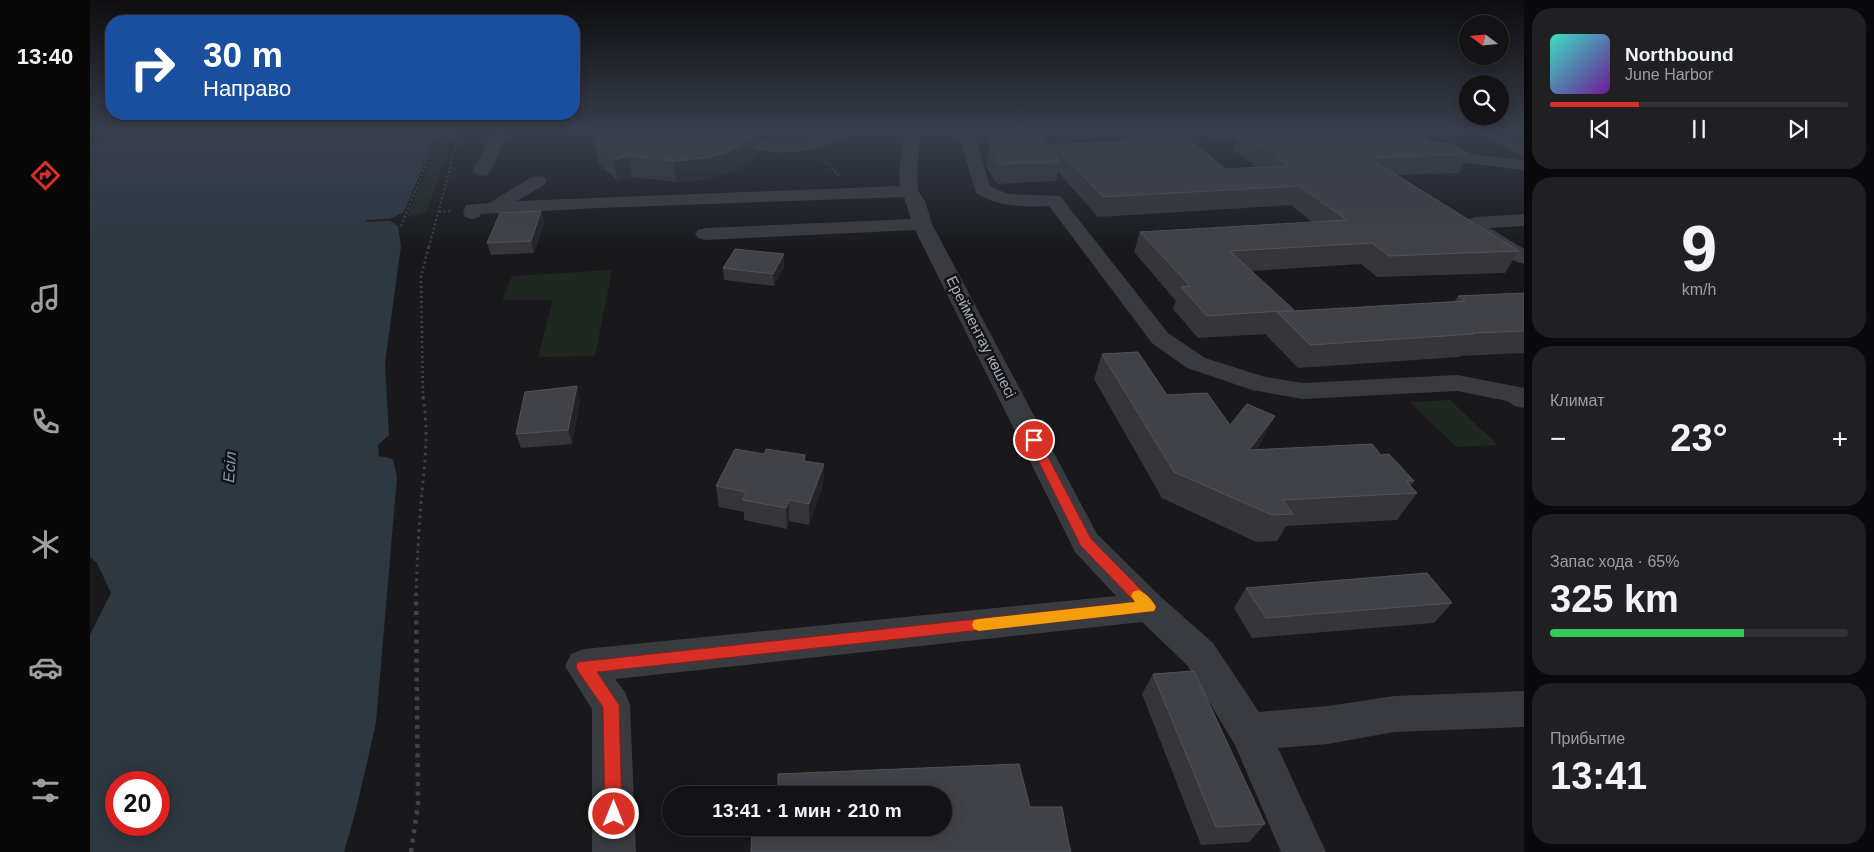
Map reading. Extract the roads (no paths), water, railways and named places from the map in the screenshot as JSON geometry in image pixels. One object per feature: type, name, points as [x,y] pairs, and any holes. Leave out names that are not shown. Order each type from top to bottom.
[{"type":"street","name":"Ерейментау көшесі","points":[[908,170],[908,191],[916,201],[922,224],[1086,543],[1149,607],[1200,654],[1249,732],[1304,852]]},
{"type":"street","points":[[977,170],[982,190],[988,194],[1003,199],[1019,201],[1054,200],[1160,338],[1176,351],[1196,363],[1261,384],[1303,391],[1457,383],[1515,394],[1524,400]]},
{"type":"street","points":[[495,207],[538,181]]},
{"type":"street","points":[[472,213],[473,209],[495,207],[908,191]]},
{"type":"street","points":[[1524,220],[1476,223],[1478,229],[1524,258]]},
{"type":"street","points":[[705,234],[922,224]]},
{"type":"street","points":[[614,852],[611,705],[584,666],[1149,607]]},
{"type":"street","points":[[1249,732],[1328,725],[1394,714],[1524,709]]},
{"type":"water","name":"Есіл","points":[[90,170],[422,170],[404,212],[392,218],[367,220],[366,222],[390,221],[398,226],[401,246],[385,363],[389,435],[378,445],[379,456],[393,459],[397,477],[376,723],[355,814],[344,852],[90,852],[90,635],[111,593],[97,563],[90,557]]}]
